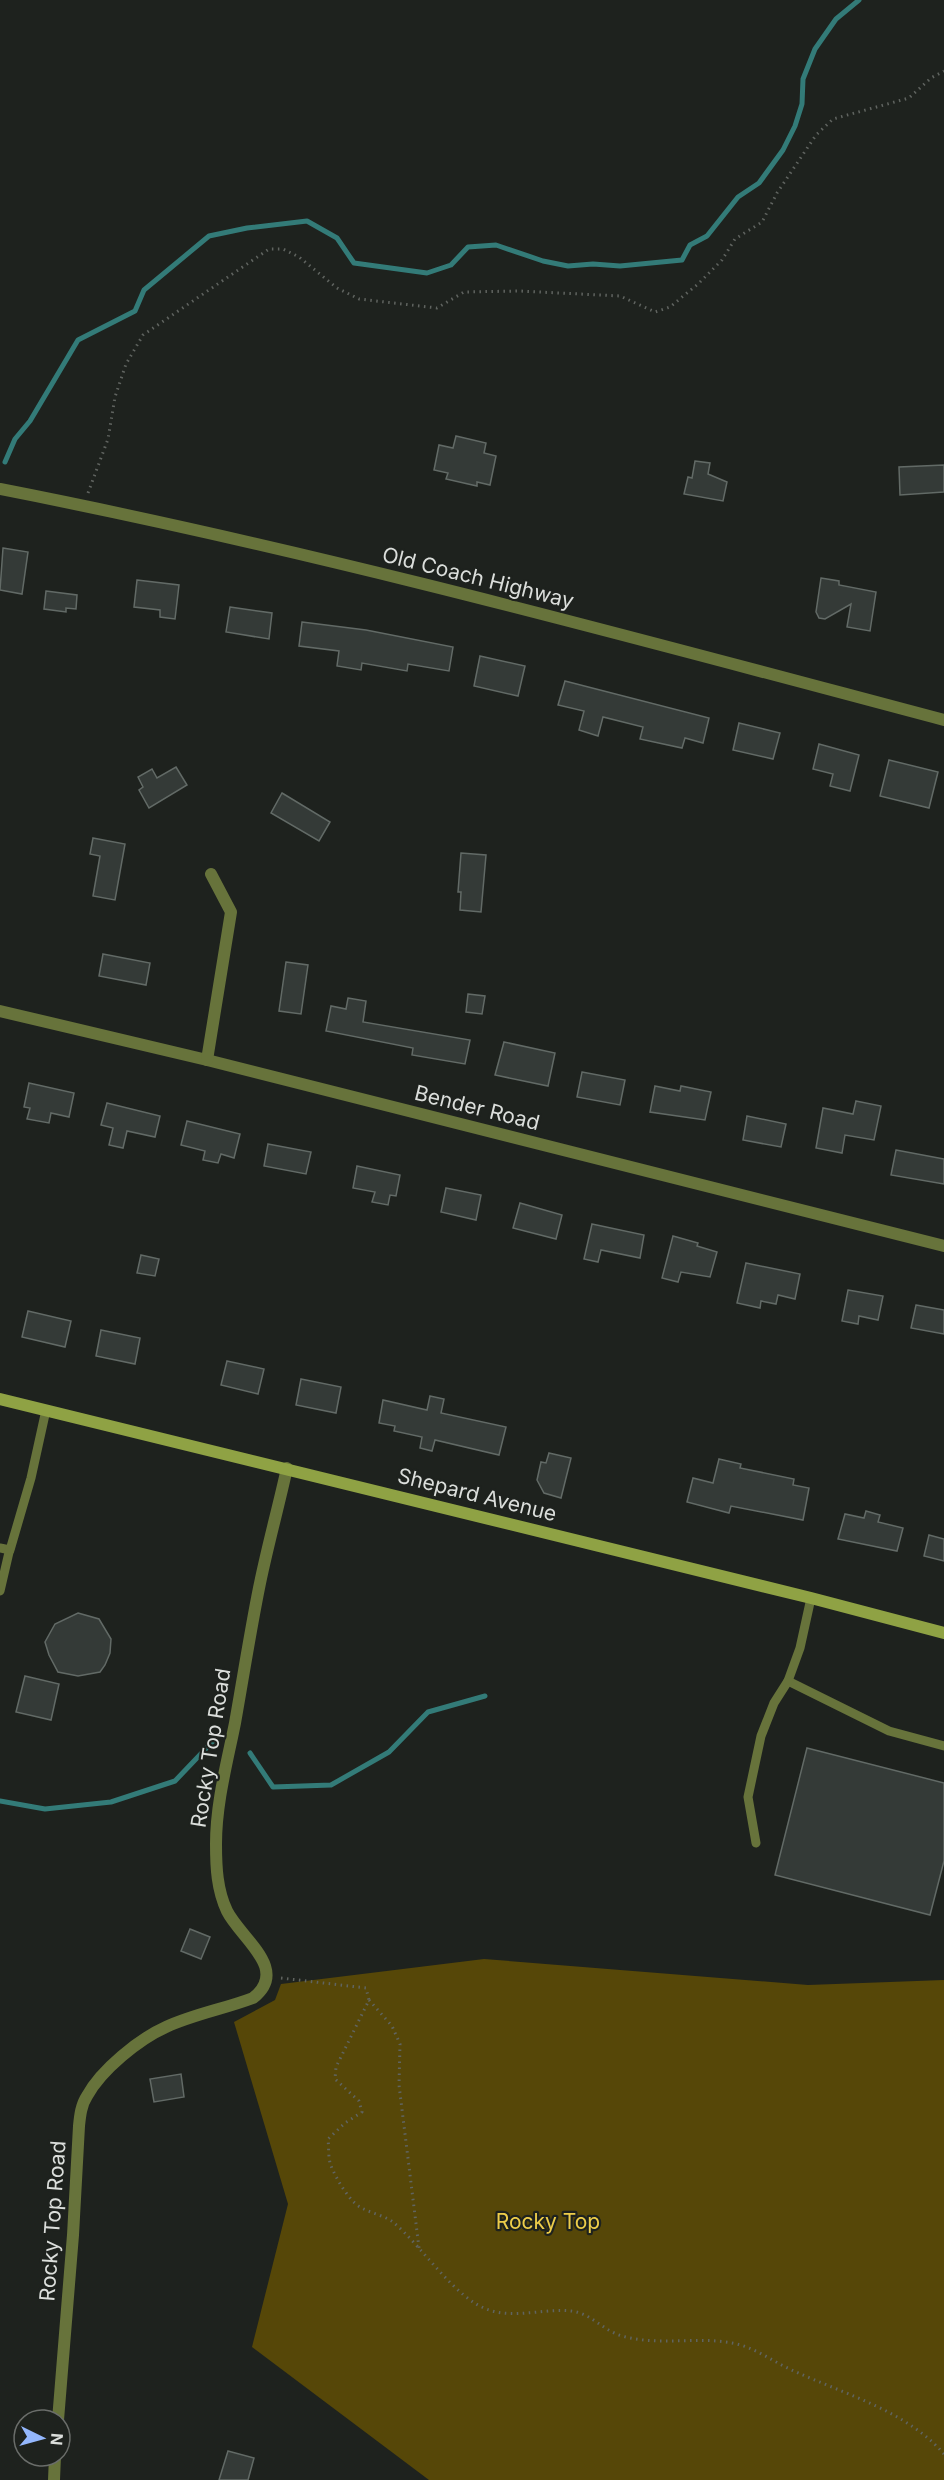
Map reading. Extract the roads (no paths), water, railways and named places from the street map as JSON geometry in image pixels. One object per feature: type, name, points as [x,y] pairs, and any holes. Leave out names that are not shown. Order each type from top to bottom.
[{"type":"main road","name":"Shepard Avenue","points":[[0,1399],[812,1598],[944,1633]]},
{"type":"street","name":"Old Coach Highway","points":[[0,489],[194,528],[425,585],[944,720]]},
{"type":"street","points":[[207,1060],[231,912],[211,874]]},
{"type":"street","name":"Bender Road","points":[[0,1011],[207,1060],[944,1246]]},
{"type":"street","name":"Rocky Top Road","points":[[59,2408],[73,2235],[78,2126],[80,2111],[87,2096],[97,2081],[144,2039],[180,2021],[253,1998],[261,1991],[267,1977],[265,1962],[236,1925],[222,1898],[218,1884],[216,1838],[219,1804],[247,1649],[287,1468]]},
{"type":"lane","points":[[0,1591],[5,1548],[31,1478],[46,1410]]},
{"type":"lane","points":[[756,1843],[748,1797],[760,1736],[774,1703],[788,1681],[800,1648],[812,1598]]},
{"type":"lane","points":[[788,1681],[856,1717],[889,1731],[944,1746]]},
{"type":"waterway","points":[[5,462],[15,439],[30,421],[78,340],[135,311],[144,290],[209,236],[247,228],[307,221],[337,238],[354,263],[427,273],[451,265],[468,247],[496,245],[543,261],[568,266],[593,264],[620,266],[682,260],[690,245],[707,236],[738,197],[759,183],[783,150],[795,126],[802,104],[803,79],[815,49],[836,19],[859,0]]},
{"type":"waterway","points":[[250,1753],[273,1787],[331,1785],[389,1752],[428,1712],[485,1696]]},
{"type":"waterway","points":[[0,1801],[45,1809],[111,1802],[175,1781],[215,1739]]},
{"type":"park label","name":"Rocky Top","points":[[548,2222]]}]
